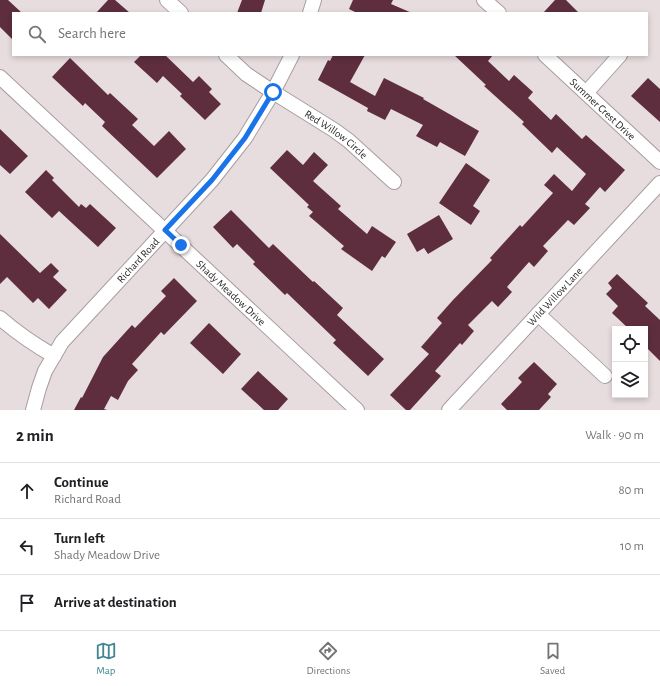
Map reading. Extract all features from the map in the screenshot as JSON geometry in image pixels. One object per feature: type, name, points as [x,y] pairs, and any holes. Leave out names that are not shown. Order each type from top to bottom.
[{"type":"street","points":[[167,0],[180,12]]},
{"type":"street","points":[[310,12],[314,0]]},
{"type":"street","points":[[484,0],[498,12]]},
{"type":"street","name":"Red Willow Circle","points":[[227,56],[246,74],[350,141],[394,182]]},
{"type":"street","name":"Richard Road","points":[[34,410],[39,388],[45,372],[62,342],[212,180],[245,138],[273,92],[291,56]]},
{"type":"street","name":"Summer Crest Drive","points":[[546,56],[660,162]]},
{"type":"street","points":[[586,92],[619,56]]},
{"type":"street","name":"Shady Meadow Drive","points":[[0,77],[357,410]]},
{"type":"street","name":"Wild Willow Lane","points":[[449,410],[660,183]]},
{"type":"street","points":[[538,314],[606,376]]},
{"type":"street","points":[[0,318],[12,329],[54,356]]},
{"type":"building","points":[[0,0],[8,0],[21,12],[12,12],[12,39],[0,27]]},
{"type":"building","points":[[108,0],[115,0],[129,12],[97,12]]},
{"type":"building","points":[[242,0],[265,0],[261,12],[237,12]]},
{"type":"building","points":[[353,0],[393,0],[391,4],[410,12],[355,12],[349,9]]},
{"type":"building","points":[[555,0],[566,0],[578,12],[544,12]]},
{"type":"building","points":[[140,56],[166,56],[193,82],[199,76],[212,89],[209,92],[221,104],[205,120],[180,96],[182,94],[163,76],[157,83],[134,62]]},
{"type":"building","points":[[332,56],[364,56],[350,82],[375,96],[384,78],[424,98],[423,99],[479,131],[465,156],[440,142],[437,147],[416,136],[423,125],[391,109],[385,120],[367,111],[368,108],[318,80],[328,60],[330,61]]},
{"type":"building","points":[[455,56],[492,56],[488,61],[509,81],[514,75],[533,92],[528,98],[551,120],[556,114],[582,139],[586,135],[625,170],[605,192],[600,187],[585,204],[590,208],[574,225],[568,220],[543,246],[548,251],[534,267],[529,262],[507,287],[512,292],[498,307],[492,301],[468,325],[474,331],[462,345],[460,343],[435,371],[441,376],[410,410],[406,410],[390,395],[429,354],[421,347],[442,323],[437,318],[492,260],[490,258],[520,225],[522,227],[553,193],[544,185],[554,174],[572,191],[586,174],[557,147],[552,153],[522,124],[524,122],[484,86],[486,85]]},
{"type":"building","points":[[70,58],[108,95],[110,93],[138,119],[132,125],[154,146],[169,131],[186,149],[157,178],[102,126],[105,122],[85,103],[83,106],[52,77]]},
{"type":"building","points":[[648,78],[660,89],[660,122],[631,96]]},
{"type":"building","points":[[0,129],[28,156],[10,174],[0,165]]},
{"type":"building","points":[[287,150],[303,165],[314,152],[328,165],[313,181],[341,206],[338,209],[367,234],[372,226],[396,242],[385,258],[382,256],[372,271],[341,249],[344,246],[309,216],[313,212],[307,207],[309,205],[270,168]]},
{"type":"building","points":[[466,163],[490,180],[473,206],[480,211],[471,225],[439,203]]},
{"type":"building","points":[[46,170],[54,178],[52,180],[79,207],[81,204],[86,208],[90,204],[116,228],[98,247],[59,211],[52,218],[25,192]]},
{"type":"building","points":[[231,210],[269,248],[273,244],[343,308],[337,315],[384,359],[368,376],[333,343],[336,340],[287,293],[285,295],[253,264],[255,262],[237,244],[233,248],[213,227]]},
{"type":"building","points":[[439,215],[453,239],[428,254],[424,248],[417,252],[407,234]]},
{"type":"building","points":[[0,234],[40,273],[51,263],[59,271],[53,277],[67,290],[49,309],[38,298],[33,303],[7,277],[0,284]]},
{"type":"building","points":[[617,274],[648,303],[645,306],[660,320],[660,361],[648,349],[648,326],[626,326],[612,313],[618,306],[606,294],[612,288],[608,283]]},
{"type":"building","points":[[174,278],[197,301],[164,335],[161,332],[132,364],[138,370],[128,381],[118,400],[111,396],[104,409],[107,410],[74,410],[81,397],[82,398],[103,357],[132,325],[135,328],[166,296],[161,291]]},
{"type":"building","points":[[209,323],[241,354],[223,374],[190,343]]},
{"type":"building","points":[[534,362],[557,384],[548,394],[551,397],[539,410],[507,410],[501,404],[522,382],[518,378]]},
{"type":"building","points":[[258,371],[288,399],[278,410],[264,410],[241,389]]},
{"type":"route","points":[[181,245],[165,230],[212,180],[245,138],[273,92]]}]
